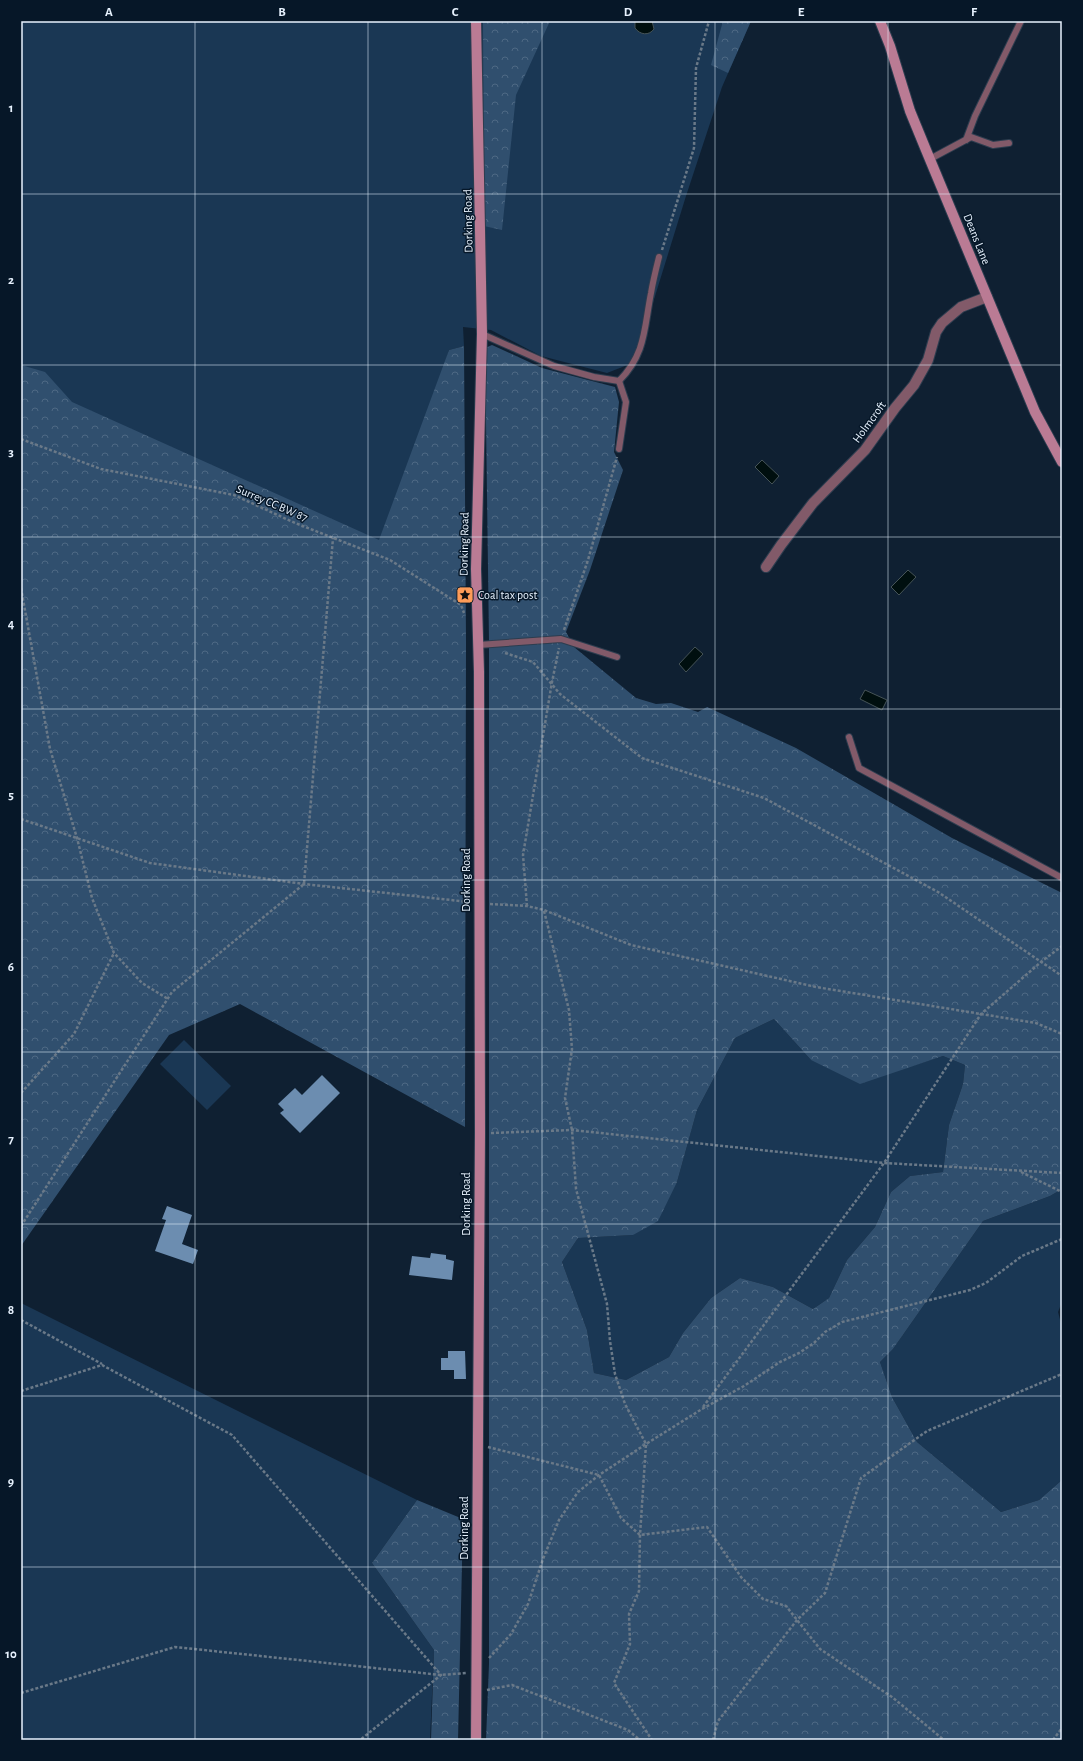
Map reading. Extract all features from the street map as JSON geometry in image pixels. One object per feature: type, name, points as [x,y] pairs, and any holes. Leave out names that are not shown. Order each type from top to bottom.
[{"type":"main road","name":"Dorking Road","points":[[476,21],[482,334],[476,569],[478,646],[480,1133],[475,1672],[477,1692],[476,1740]]},
{"type":"main road","name":"Deans Lane","points":[[880,21],[890,46],[910,111],[986,297],[1035,412],[1062,462]]},
{"type":"street","name":"Holmcroft","points":[[766,567],[814,503],[866,450],[895,408],[914,385],[928,360],[936,332],[942,323],[961,307],[986,297]]},
{"type":"lane","points":[[966,140],[975,116],[1021,21]]},
{"type":"lane","points":[[930,159],[966,140],[975,138],[992,145],[1009,143]]},
{"type":"lane","points":[[619,381],[636,360],[642,344],[659,257]]},
{"type":"lane","points":[[482,334],[554,366],[594,377],[619,381]]},
{"type":"lane","points":[[619,381],[626,402],[619,449]]},
{"type":"lane","points":[[478,646],[561,639],[617,656]]},
{"type":"lane","points":[[849,737],[859,768],[1062,878]]},
{"type":"path","points":[[659,257],[694,148],[696,68],[709,21]]},
{"type":"path","name":"Surrey CC BW 87","points":[[21,439],[101,469],[234,495],[295,523],[390,560],[461,605],[467,618]]},
{"type":"path","points":[[527,906],[523,855],[552,682],[561,639],[588,560],[619,449]]},
{"type":"path","points":[[21,1226],[172,992],[304,884],[333,538]]},
{"type":"path","points":[[21,588],[50,749],[77,838],[92,898],[114,953],[142,983],[168,998]]},
{"type":"path","points":[[498,652],[533,662],[552,682],[560,694],[642,758],[764,798],[938,892],[1062,976]]},
{"type":"path","points":[[21,819],[150,863],[304,884],[479,903],[527,906],[544,910],[631,945],[816,987],[1036,1023],[1062,1034]]},
{"type":"path","points":[[544,910],[570,1010],[572,1049],[565,1098],[572,1130],[576,1189],[607,1304],[610,1341],[615,1374],[625,1404],[646,1444],[640,1535],[639,1591],[629,1614],[630,1644],[614,1683],[652,1740]]},
{"type":"path","points":[[702,1409],[884,1163],[981,1014],[1041,962],[1062,946]]},
{"type":"path","points":[[21,1093],[74,1034],[114,953]]},
{"type":"path","points":[[480,1133],[572,1130],[884,1163],[1062,1173]]},
{"type":"path","points":[[1019,1171],[1062,1192]]},
{"type":"path","points":[[21,1693],[175,1647],[441,1676],[475,1672],[511,1634],[528,1604],[559,1520],[578,1492],[599,1475],[702,1409],[744,1386],[780,1362],[799,1353],[814,1343],[825,1332],[842,1322],[970,1290],[986,1283],[1022,1256],[1062,1239]]},
{"type":"path","points":[[21,1320],[232,1435],[441,1676]]},
{"type":"path","points":[[21,1391],[102,1364]]},
{"type":"path","points":[[713,1740],[718,1721],[797,1620],[825,1593],[861,1478],[927,1431],[1062,1374]]},
{"type":"path","points":[[477,1444],[599,1475],[621,1518],[640,1535],[707,1527],[741,1577],[763,1599],[786,1606],[820,1650],[892,1697],[944,1740]]},
{"type":"path","points":[[360,1740],[441,1676]]},
{"type":"path","points":[[477,1692],[512,1685],[628,1730],[640,1740]]},
{"type":"path","points":[[1053,1740],[1062,1728]]},
{"type":"shaded area","points":[[21,21],[751,21],[722,87],[647,322],[630,364],[607,373],[541,356],[491,330],[463,327],[464,346],[449,350],[389,551],[21,419]]},
{"type":"shaded area","points":[[635,21],[652,21],[654,29],[647,34],[639,32],[635,28]]},
{"type":"shaded area","points":[[762,460],[779,476],[772,484],[755,467]]},
{"type":"shaded area","points":[[908,570],[916,577],[899,595],[891,587]]},
{"type":"shaded area","points":[[695,647],[703,654],[686,672],[679,664]]},
{"type":"shaded area","points":[[865,690],[887,700],[882,710],[860,699]]},
{"type":"shaded area","points":[[774,1019],[811,1060],[912,1066],[943,1056],[965,1065],[963,1084],[949,1125],[943,1172],[910,1176],[891,1192],[875,1227],[847,1260],[829,1298],[813,1309],[773,1287],[740,1278],[711,1298],[683,1333],[669,1357],[626,1380],[594,1373],[587,1330],[562,1262],[578,1238],[633,1235],[677,1182],[697,1110],[735,1038]]},
{"type":"shaded area","points":[[184,1040],[231,1086],[207,1110],[160,1064]]},
{"type":"shaded area","points":[[1062,1189],[1062,1302],[1058,1312],[1062,1327],[1062,1480],[1039,1500],[1001,1512],[917,1442],[892,1397],[880,1362],[893,1349],[983,1221],[1050,1196]]},
{"type":"shaded area","points":[[21,1303],[417,1500],[372,1563],[434,1650],[430,1740],[21,1740]]},
{"type":"green space","points":[[483,21],[550,21],[516,95],[502,230],[484,226]]},
{"type":"green space","points":[[723,21],[751,21],[728,73],[711,65]]},
{"type":"green space","points":[[492,345],[542,368],[615,387],[619,402],[614,452],[623,470],[590,570],[566,632],[574,647],[636,698],[656,704],[671,703],[698,712],[707,707],[796,748],[952,838],[1062,893],[1062,1189],[1050,1196],[983,1221],[893,1349],[880,1362],[892,1397],[917,1442],[1001,1512],[1039,1500],[1062,1480],[1062,1740],[486,1740],[489,1664],[489,641],[485,348]],"holes":[[[774,1019],[811,1060],[860,1084],[943,1056],[965,1065],[963,1084],[949,1125],[943,1172],[910,1176],[891,1192],[875,1227],[847,1260],[829,1298],[813,1309],[773,1287],[740,1278],[711,1298],[683,1333],[669,1357],[626,1380],[594,1373],[587,1330],[562,1262],[578,1238],[633,1235],[658,1221],[677,1182],[697,1110],[735,1038]]]},
{"type":"green space","points":[[464,346],[466,641],[465,1127],[240,1004],[169,1035],[21,1246],[21,365],[45,372],[72,402],[379,540],[449,350]]},
{"type":"green space","points":[[417,1500],[463,1519],[458,1740],[431,1740],[434,1650],[372,1563]]},
{"type":"building","points":[[322,1075],[340,1093],[300,1133],[280,1113],[284,1110],[278,1104],[295,1088],[302,1095]]},
{"type":"building","points":[[167,1206],[192,1215],[182,1244],[198,1250],[193,1264],[155,1251],[166,1220],[162,1219]]},
{"type":"building","points":[[431,1253],[446,1255],[446,1259],[454,1261],[452,1280],[409,1275],[412,1256],[430,1258]]},
{"type":"building","points":[[448,1351],[465,1351],[466,1379],[454,1379],[454,1370],[441,1370],[441,1358],[448,1358]]},
{"type":"place","name":"Coal tax post","points":[[465,595]]}]
